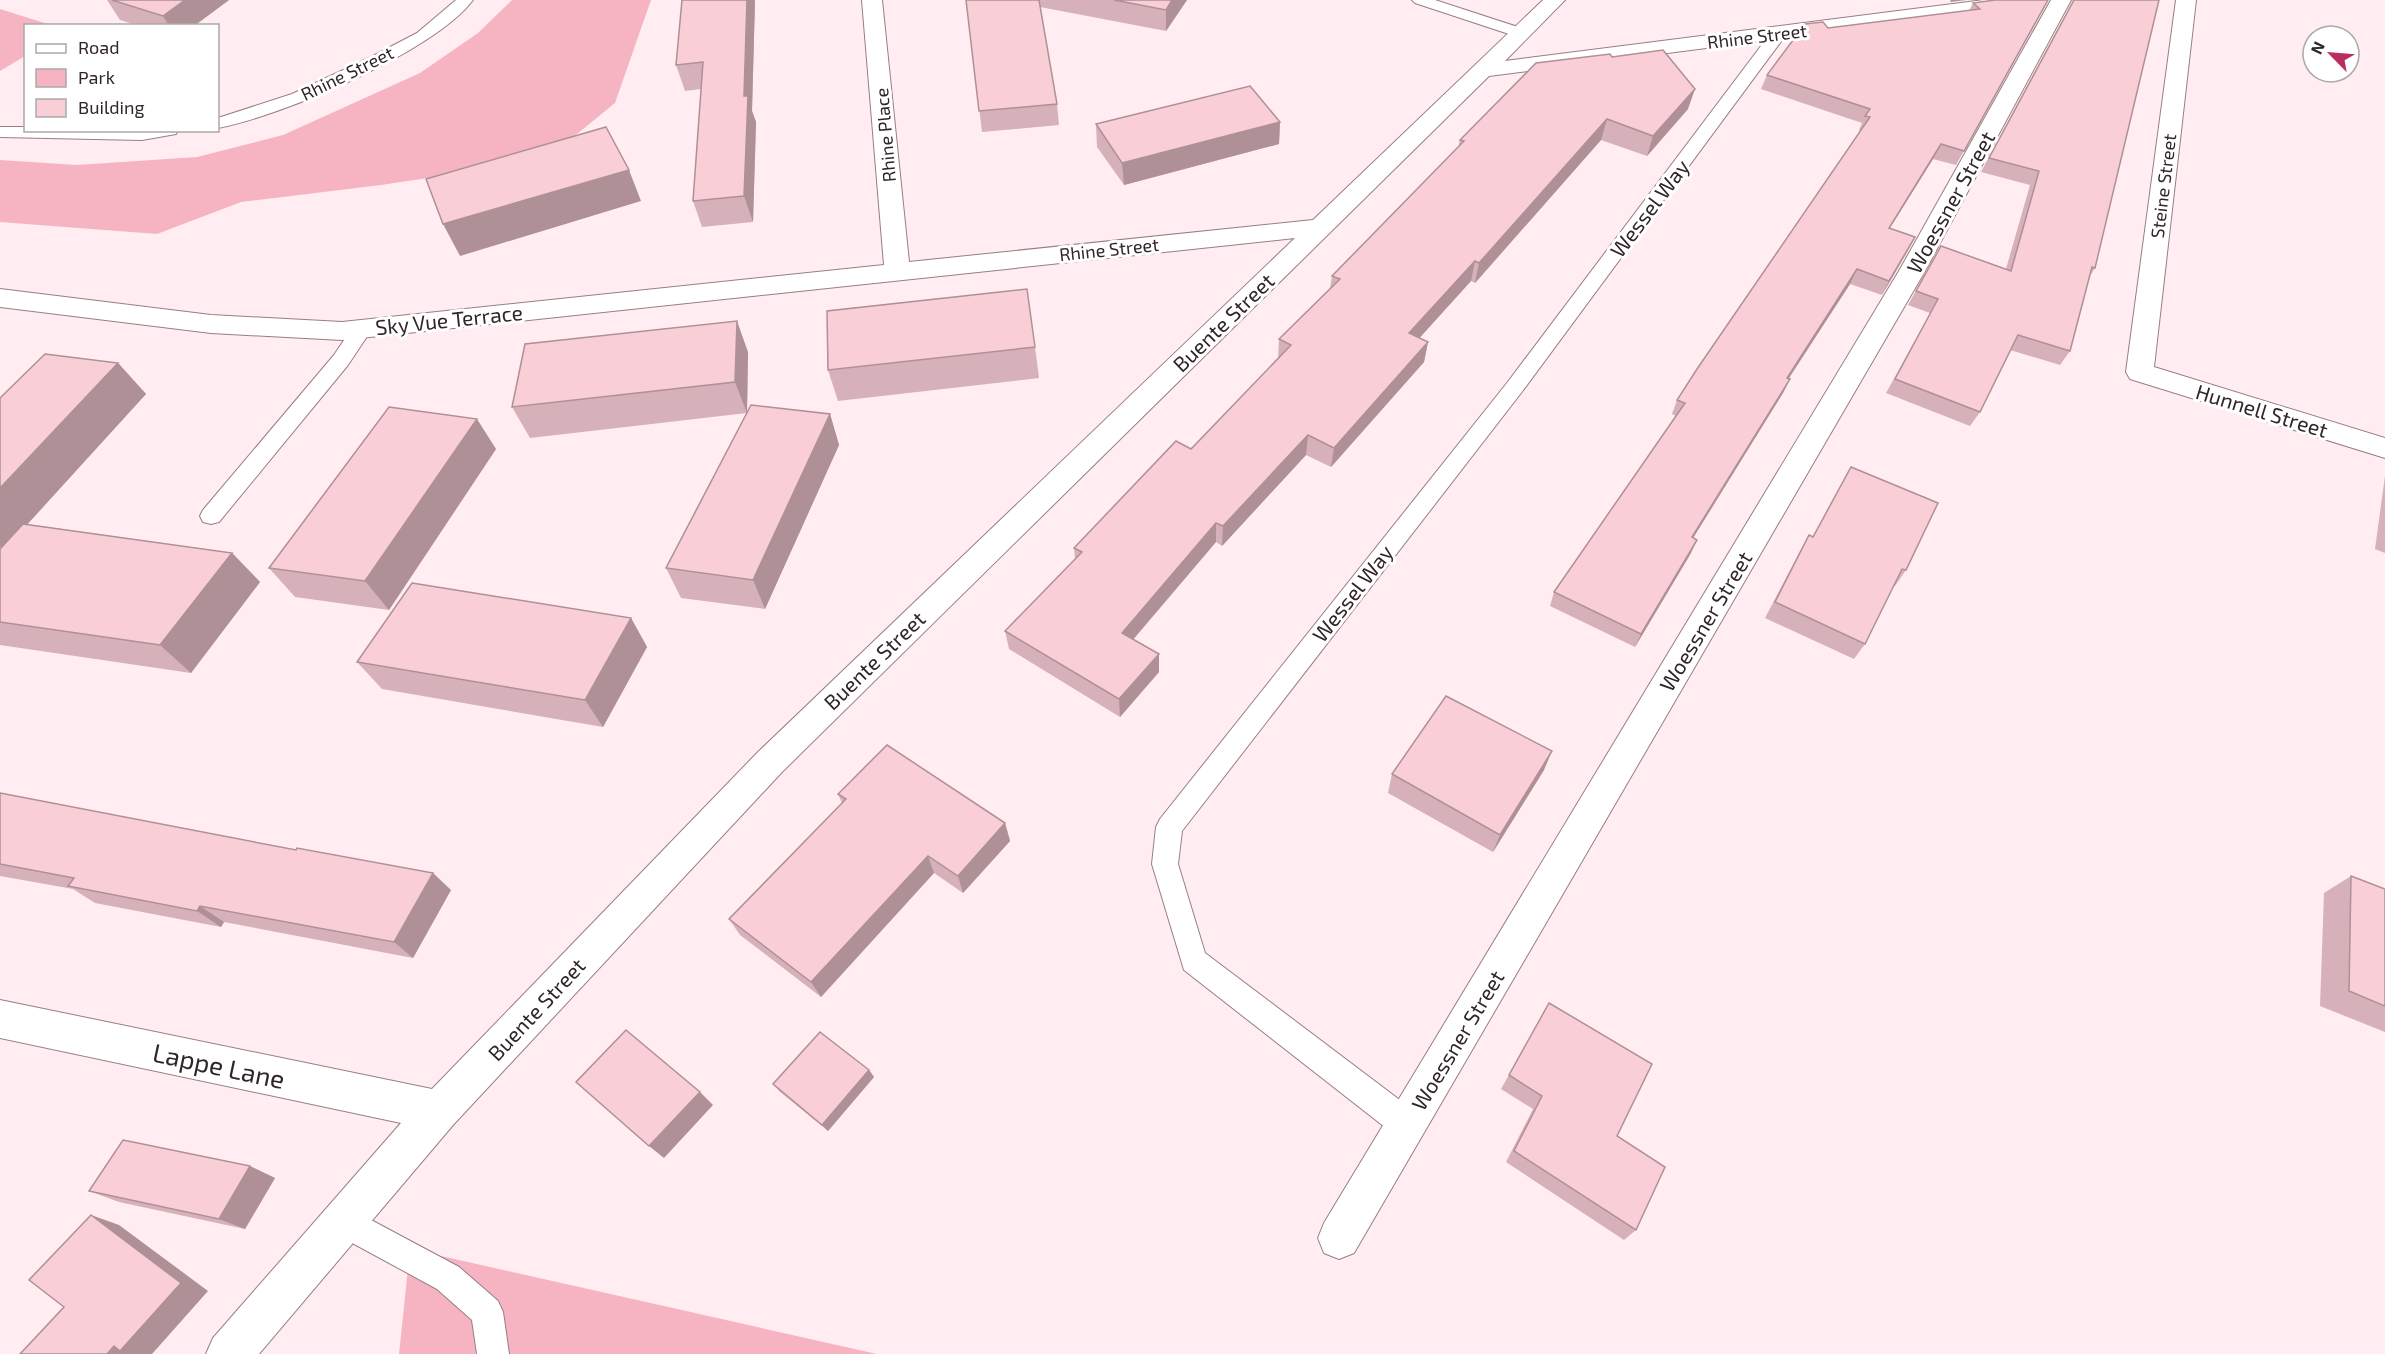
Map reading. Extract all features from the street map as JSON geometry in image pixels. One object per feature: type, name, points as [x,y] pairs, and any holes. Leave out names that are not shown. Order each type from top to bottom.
[{"type":"street","name":"Rhine Place","points":[[872,0],[897,270]]},
{"type":"street","name":"Buente Street","points":[[229,1354],[439,1111],[770,762],[1555,0]]},
{"type":"street","name":"Rhine Street","points":[[1480,71],[2033,0]]},
{"type":"street","name":"Woessner Street","points":[[1339,1238],[1906,282],[2061,0]]},
{"type":"street","name":"Steine Street","points":[[2140,372],[2186,0]]},
{"type":"street","name":"Rhine Street","points":[[897,270],[1321,227]]},
{"type":"street","name":"Sky Vue Terrace","points":[[0,298],[212,324],[342,331],[897,270]]},
{"type":"street","name":"Hunnell Street","points":[[2140,372],[2385,447]]},
{"type":"street","name":"Lappe Lane","points":[[0,1019],[439,1111]]},
{"type":"lane","name":"Rhine Street","points":[[219,123],[298,98],[377,60],[423,36],[465,0]]},
{"type":"lane","points":[[1420,0],[1521,33]]},
{"type":"lane","name":"Wessel Way","points":[[1406,1124],[1194,961],[1165,864],[1169,826],[1514,388],[1779,33]]},
{"type":"lane","points":[[0,132],[142,135],[159,132]]},
{"type":"lane","points":[[211,516],[341,360],[362,329]]},
{"type":"lane","points":[[343,1221],[448,1278],[487,1312],[493,1354]]},
{"type":"green space","points":[[512,0],[651,0],[615,103],[577,134],[522,164],[381,185],[241,202],[157,234],[0,222],[0,160],[77,165],[197,157],[283,135],[420,73],[478,33]]},
{"type":"green space","points":[[0,9],[48,24],[24,24],[24,57],[0,71]]},
{"type":"green space","points":[[410,1249],[877,1354],[399,1354]]},
{"type":"building","points":[[112,0],[185,0],[163,16]]},
{"type":"building","points":[[682,0],[747,0],[744,96],[748,96],[744,196],[693,201],[703,62],[676,65]]},
{"type":"building","points":[[966,0],[1039,0],[1057,104],[979,111]]},
{"type":"building","points":[[1114,0],[1172,0],[1166,10]]},
{"type":"building","points":[[1995,0],[2048,0],[1964,151],[1941,144],[1889,228],[1915,237],[1889,281],[1857,269],[1787,378],[1790,379],[1692,537],[1697,540],[1641,634],[1554,592],[1685,403],[1677,400],[1697,369],[1870,117],[1865,116],[1870,109],[1767,75],[1805,24],[1823,22],[1828,28],[1980,9],[1973,3]]},
{"type":"building","points":[[2074,0],[2159,0],[2095,268],[2092,267],[2070,351],[2018,335],[1980,412],[1895,379],[1938,299],[1916,291],[1941,246],[2011,271],[2039,171],[1989,158]]},
{"type":"building","points":[[1663,50],[1695,89],[1653,136],[1607,119],[1479,263],[1475,261],[1409,333],[1428,342],[1334,448],[1308,435],[1223,526],[1216,523],[1122,633],[1159,654],[1119,699],[1005,631],[1082,552],[1074,548],[1176,441],[1191,449],[1291,345],[1279,339],[1340,279],[1332,276],[1464,141],[1460,140],[1536,63]]},
{"type":"building","points":[[1250,86],[1280,122],[1122,163],[1096,124]]},
{"type":"building","points":[[606,127],[629,170],[443,224],[426,179]]},
{"type":"building","points":[[1027,289],[1035,347],[828,370],[827,311]]},
{"type":"building","points":[[737,321],[735,382],[512,407],[525,344]]},
{"type":"building","points":[[45,354],[118,363],[0,488],[0,398]]},
{"type":"building","points":[[751,405],[830,414],[753,580],[666,568]]},
{"type":"building","points":[[389,407],[477,419],[365,581],[269,568]]},
{"type":"building","points":[[1851,467],[1938,503],[1906,570],[1902,569],[1865,644],[1775,602],[1809,535],[1813,537]]},
{"type":"building","points":[[23,524],[232,553],[160,645],[0,622],[0,549]]},
{"type":"building","points":[[412,583],[631,618],[585,700],[357,662]]},
{"type":"building","points":[[1446,696],[1552,751],[1500,835],[1392,774]]},
{"type":"building","points":[[887,745],[1005,823],[958,876],[928,856],[811,982],[729,919],[846,799],[838,794]]},
{"type":"building","points":[[0,793],[296,850],[297,848],[433,873],[394,942],[200,906],[197,911],[68,886],[74,878],[0,864]]},
{"type":"building","points":[[2351,876],[2385,889],[2385,1006],[2349,991]]},
{"type":"building","points":[[1549,1003],[1652,1064],[1617,1136],[1665,1167],[1636,1230],[1514,1151],[1542,1096],[1509,1075]]},
{"type":"building","points":[[626,1030],[700,1092],[649,1146],[576,1082]]},
{"type":"building","points":[[820,1032],[869,1070],[822,1125],[773,1084]]},
{"type":"building","points":[[123,1140],[250,1166],[219,1219],[89,1191]]},
{"type":"building","points":[[91,1215],[181,1283],[120,1351],[114,1346],[107,1354],[20,1354],[64,1307],[29,1280]]}]
